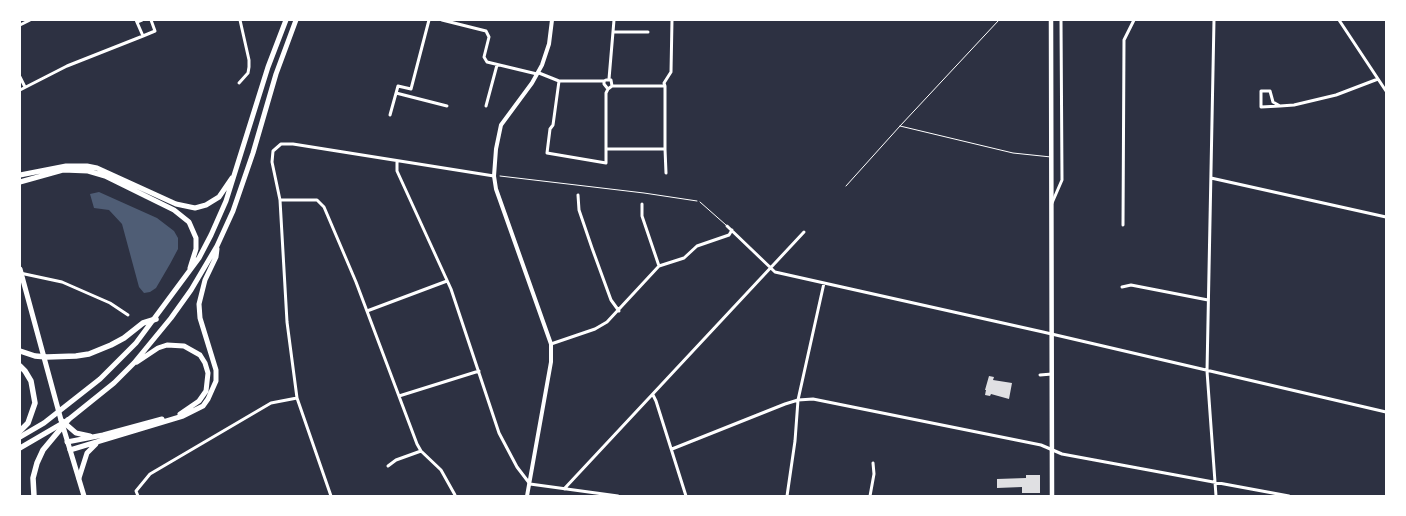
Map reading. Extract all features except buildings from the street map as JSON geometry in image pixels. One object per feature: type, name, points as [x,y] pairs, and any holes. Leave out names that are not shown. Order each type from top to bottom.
[{"type":"highway","points":[[20,351],[54,357],[76,356],[98,351],[124,338],[143,323],[156,319]]},
{"type":"highway","points":[[20,366],[32,381],[35,402],[28,423],[20,431]]},
{"type":"highway","points":[[34,496],[34,470],[42,450],[68,420]]},
{"type":"main road","points":[[20,437],[44,423],[100,379],[136,344],[199,258],[211,235],[237,169],[268,67],[286,20]]},
{"type":"main road","points":[[20,448],[68,420],[114,383],[134,363],[172,318],[191,290],[225,231],[241,192],[276,74],[296,20]]},
{"type":"main road","points":[[1051,20],[1052,496]]},
{"type":"main road","points":[[20,174],[66,166],[87,166],[97,168],[176,204],[195,208],[206,205],[219,196],[237,169]]},
{"type":"main road","points":[[21,183],[63,170],[88,170],[105,176],[174,210],[189,222],[196,238],[196,249],[189,273]]},
{"type":"main road","points":[[70,450],[183,416],[203,406],[208,400],[216,381],[216,370],[200,318],[199,304],[205,280],[216,257],[217,246]]},
{"type":"main road","points":[[20,272],[84,496]]},
{"type":"main road","points":[[68,442],[103,436],[183,413],[199,401],[206,391],[208,373],[205,363],[200,355],[184,346],[167,345],[158,348],[134,363]]},
{"type":"main road","points":[[61,420],[71,430],[82,436],[103,436]]},
{"type":"main road","points":[[79,478],[87,453],[99,442]]},
{"type":"street","points":[[20,24],[30,20]]},
{"type":"street","points":[[142,20],[137,21],[143,36]]},
{"type":"street","points":[[20,90],[67,66],[155,31],[151,20]]},
{"type":"street","points":[[239,82],[248,73],[249,68],[240,20]]},
{"type":"street","points":[[409,96],[428,20]]},
{"type":"street","points":[[442,20],[486,31],[489,36],[485,60],[560,81],[604,81],[609,79]]},
{"type":"street","points":[[528,496],[552,362],[551,344],[496,189],[494,176],[496,150],[501,125],[538,74],[546,56],[552,20]]},
{"type":"street","points":[[612,86],[609,79],[614,20]]},
{"type":"street","points":[[666,173],[664,83],[671,72],[672,20]]},
{"type":"street","points":[[1052,204],[1062,180],[1061,20]]},
{"type":"street","points":[[1123,225],[1124,40],[1134,20]]},
{"type":"street","points":[[1214,20],[1207,371],[1216,496]]},
{"type":"street","points":[[1339,20],[1386,91]]},
{"type":"street","points":[[613,32],[648,32]]},
{"type":"street","points":[[486,106],[497,64]]},
{"type":"street","points":[[20,77],[25,87]]},
{"type":"street","points":[[1280,106],[1273,102],[1270,91],[1261,91],[1261,107],[1280,106],[1324,98],[1378,79]]},
{"type":"street","points":[[560,81],[547,153],[606,163],[606,93],[608,89],[612,86],[664,86]]},
{"type":"street","points":[[604,81],[608,89]]},
{"type":"street","points":[[390,115],[398,86],[411,89]]},
{"type":"street","points":[[396,93],[447,106]]},
{"type":"street","points":[[332,496],[297,398],[287,322],[280,200],[272,155],[275,148],[281,144],[293,144],[494,176]]},
{"type":"street","points":[[606,149],[665,149]]},
{"type":"street","points":[[397,161],[396,171],[447,281],[499,433],[517,467],[530,484],[618,496]]},
{"type":"street","points":[[1211,178],[1386,217]]},
{"type":"street","points":[[578,195],[579,210],[610,300],[619,310]]},
{"type":"street","points":[[280,200],[317,200],[324,207],[367,311],[421,451],[441,470],[455,495]]},
{"type":"street","points":[[642,204],[642,216],[659,266]]},
{"type":"street","points":[[727,226],[775,272],[1386,412]]},
{"type":"street","points":[[551,344],[595,329],[607,322],[659,266],[684,258],[697,246],[729,234],[732,230]]},
{"type":"street","points":[[563,490],[804,232]]},
{"type":"street","points":[[20,272],[62,282],[110,302],[128,315]]},
{"type":"street","points":[[367,311],[447,281]]},
{"type":"street","points":[[787,496],[798,400],[824,283]]},
{"type":"street","points":[[1122,287],[1131,285],[1208,300]]},
{"type":"street","points":[[399,396],[479,371]]},
{"type":"street","points":[[1040,375],[1052,374]]},
{"type":"street","points":[[653,395],[686,496]]},
{"type":"street","points":[[138,496],[136,491],[150,474],[271,403],[297,398]]},
{"type":"street","points":[[672,449],[785,404],[798,400],[813,399],[1031,443],[1062,454],[1289,496]]},
{"type":"street","points":[[388,466],[396,460],[421,451]]},
{"type":"street","points":[[870,496],[874,474],[873,463]]},
{"type":"lane","points":[[846,186],[999,20]]},
{"type":"lane","points":[[900,126],[1013,153],[1051,157]]},
{"type":"lane","points":[[700,202],[727,226]]},
{"type":"path","points":[[494,176],[644,193],[700,202]]},
{"type":"water","points":[[99,192],[157,218],[174,231],[178,238],[178,249],[156,288],[150,292],[144,293],[139,287],[122,224],[109,210],[94,208],[90,194]]}]
